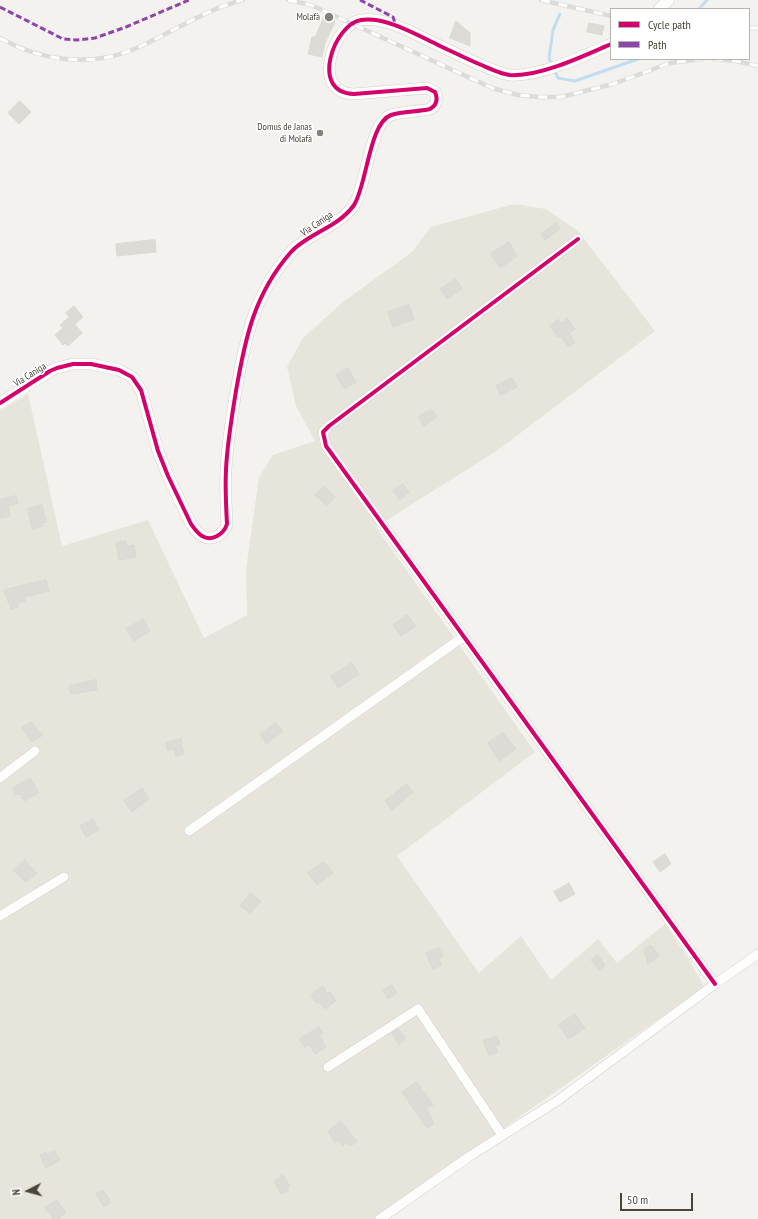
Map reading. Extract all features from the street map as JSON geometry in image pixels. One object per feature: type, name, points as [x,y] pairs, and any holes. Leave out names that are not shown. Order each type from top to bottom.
[{"type":"street","points":[[660,8],[669,0]]},
{"type":"street","name":"Via Caniga","points":[[0,403],[50,372],[65,365],[91,364],[110,367],[126,373],[137,382],[141,390],[160,458],[178,500],[191,524],[196,531],[207,538],[222,534],[226,529],[227,524],[226,468],[242,359],[254,312],[273,277],[292,251],[343,216],[354,204],[362,186],[376,134],[382,121],[392,115],[430,109],[436,102],[436,94],[431,89],[427,88],[354,94],[347,94],[338,90],[331,80],[328,68],[332,53],[339,38],[351,23],[357,20],[369,19],[396,26],[505,74],[517,75],[543,70],[610,44]]},
{"type":"street","points":[[578,239],[323,432],[326,446],[714,984]]},
{"type":"street","points":[[189,831],[463,637]]},
{"type":"street","points":[[0,778],[35,751]]},
{"type":"street","points":[[0,916],[64,877]]},
{"type":"street","points":[[380,1219],[470,1156],[557,1101],[714,984],[758,954]]},
{"type":"street","points":[[328,1067],[418,1009],[502,1135]]},
{"type":"shaded area","points":[[514,204],[546,209],[578,231],[655,331],[498,450],[376,527],[535,752],[397,856],[479,973],[521,936],[551,980],[598,939],[617,963],[665,924],[690,961],[704,987],[375,1219],[0,1219],[0,411],[28,394],[62,546],[148,520],[204,638],[247,615],[246,570],[259,477],[273,455],[315,441],[296,406],[287,367],[303,338],[343,302],[412,252],[431,227]]},
{"type":"building","points":[[324,17],[335,22],[325,43],[322,57],[308,54],[312,37],[315,37]]},
{"type":"building","points":[[456,21],[470,33],[470,46],[450,38]]},
{"type":"building","points":[[589,23],[604,26],[602,35],[587,32]]},
{"type":"building","points":[[20,101],[31,112],[19,124],[8,113]]},
{"type":"building","points":[[556,223],[560,229],[545,240],[541,234]]},
{"type":"building","points":[[155,240],[156,252],[117,256],[116,244]]},
{"type":"building","points":[[509,242],[517,256],[500,268],[491,254]]},
{"type":"building","points":[[456,279],[462,289],[447,299],[440,289]]},
{"type":"building","points":[[409,305],[414,319],[393,327],[388,312]]},
{"type":"building","points":[[74,306],[83,317],[75,324],[82,333],[68,346],[65,343],[63,345],[55,335],[63,328],[60,325],[69,317],[66,313]]},
{"type":"building","points":[[567,318],[575,329],[569,333],[575,342],[569,347],[560,336],[558,337],[550,326],[558,319],[561,323]]},
{"type":"building","points":[[348,368],[356,382],[344,389],[336,375]]},
{"type":"building","points":[[512,378],[517,387],[501,395],[496,386]]},
{"type":"building","points":[[432,410],[437,417],[424,426],[418,417],[427,411],[428,413]]},
{"type":"building","points":[[403,484],[409,492],[400,500],[393,491]]},
{"type":"building","points":[[324,486],[335,497],[327,506],[315,495]]},
{"type":"building","points":[[16,496],[18,503],[8,506],[10,516],[0,518],[0,500]]},
{"type":"building","points":[[42,505],[46,522],[42,523],[43,526],[32,529],[28,509]]},
{"type":"building","points":[[126,541],[127,547],[134,545],[136,557],[119,560],[116,543]]},
{"type":"building","points":[[46,580],[49,591],[24,597],[25,601],[18,603],[18,607],[11,610],[4,590]]},
{"type":"building","points":[[407,615],[416,626],[401,636],[393,625]]},
{"type":"building","points":[[143,619],[150,631],[134,641],[126,629]]},
{"type":"building","points":[[352,663],[359,674],[338,688],[331,676]]},
{"type":"building","points":[[96,680],[97,690],[71,694],[69,686]]},
{"type":"building","points":[[31,722],[43,735],[32,742],[22,728]]},
{"type":"building","points":[[276,723],[283,731],[266,744],[260,734]]},
{"type":"building","points":[[503,733],[516,749],[499,761],[488,743]]},
{"type":"building","points":[[181,739],[184,754],[176,756],[175,749],[167,750],[166,743]]},
{"type":"building","points":[[30,778],[39,793],[24,801],[20,794],[15,795],[13,788]]},
{"type":"building","points":[[407,784],[413,792],[392,810],[385,801]]},
{"type":"building","points":[[142,788],[149,799],[132,812],[124,801]]},
{"type":"building","points":[[93,819],[99,830],[86,837],[80,826]]},
{"type":"building","points":[[665,854],[671,864],[660,872],[653,862]]},
{"type":"building","points":[[25,860],[37,874],[25,882],[13,870]]},
{"type":"building","points":[[324,862],[333,873],[317,885],[308,873]]},
{"type":"building","points":[[569,883],[575,894],[560,902],[554,892]]},
{"type":"building","points":[[251,893],[261,901],[250,913],[240,906]]},
{"type":"building","points":[[651,945],[659,956],[648,964],[644,950]]},
{"type":"building","points":[[439,948],[443,957],[439,959],[442,965],[433,969],[426,954]]},
{"type":"building","points":[[598,955],[605,966],[599,970],[591,960]]},
{"type":"building","points":[[392,985],[397,993],[388,999],[383,990]]},
{"type":"building","points":[[323,986],[327,993],[330,992],[336,1001],[325,1009],[319,1002],[317,1004],[311,995]]},
{"type":"building","points":[[575,1014],[585,1028],[568,1039],[559,1025]]},
{"type":"building","points":[[319,1027],[323,1033],[319,1035],[326,1047],[315,1054],[309,1044],[305,1047],[300,1039]]},
{"type":"building","points":[[398,1029],[406,1038],[399,1045],[392,1033]]},
{"type":"building","points":[[497,1036],[500,1044],[495,1046],[498,1052],[489,1055],[483,1041]]},
{"type":"building","points":[[417,1082],[433,1105],[426,1108],[434,1124],[427,1128],[402,1092]]},
{"type":"building","points":[[341,1121],[357,1142],[350,1146],[346,1143],[343,1146],[339,1140],[335,1143],[328,1132]]},
{"type":"building","points":[[54,1151],[60,1160],[46,1168],[40,1155],[46,1152],[48,1154]]},
{"type":"building","points":[[283,1175],[290,1186],[287,1188],[289,1191],[281,1194],[274,1182]]},
{"type":"building","points":[[103,1190],[111,1202],[104,1207],[96,1194]]},
{"type":"building","points":[[57,1200],[66,1213],[58,1219],[53,1219],[45,1208]]},
{"type":"waterway","points":[[700,8],[707,0]]},
{"type":"waterway","points":[[560,14],[553,30],[549,58],[558,78],[575,81],[635,60]]},
{"type":"railway","points":[[0,38],[30,52],[46,56],[63,59],[96,59],[129,51],[213,10],[243,0]]},
{"type":"railway","points":[[288,0],[311,5],[492,88],[518,95],[561,97],[613,84],[670,63],[693,60]]},
{"type":"railway","points":[[541,0],[610,16]]},
{"type":"railway","points":[[750,28],[758,28]]},
{"type":"railway","points":[[725,60],[758,66]]},
{"type":"marked path","points":[[0,7],[63,39],[77,40],[95,38],[126,27],[189,0]]},
{"type":"marked path","points":[[360,0],[393,17],[396,26]]},
{"type":"cycle path","points":[[0,403],[50,371],[73,364],[91,364],[119,370],[132,377],[141,390],[158,451],[191,524],[197,532],[206,538],[217,536],[223,531],[227,524],[227,460],[231,420],[239,372],[253,318],[268,284],[278,268],[291,252],[305,240],[332,225],[348,213],[354,205],[362,184],[373,142],[384,120],[391,115],[430,109],[436,102],[435,92],[427,88],[354,94],[340,91],[332,83],[329,71],[330,58],[342,33],[351,24],[361,20],[380,21],[401,27],[494,71],[510,75],[522,75],[548,69],[575,60],[610,44]]},
{"type":"cycle path","points":[[578,239],[323,432],[326,446],[715,984]]},
{"type":"place","name":"Molafà","points":[[329,17]]},
{"type":"place","name":"Domus de Janas di Molafà","points":[[320,133]]}]
